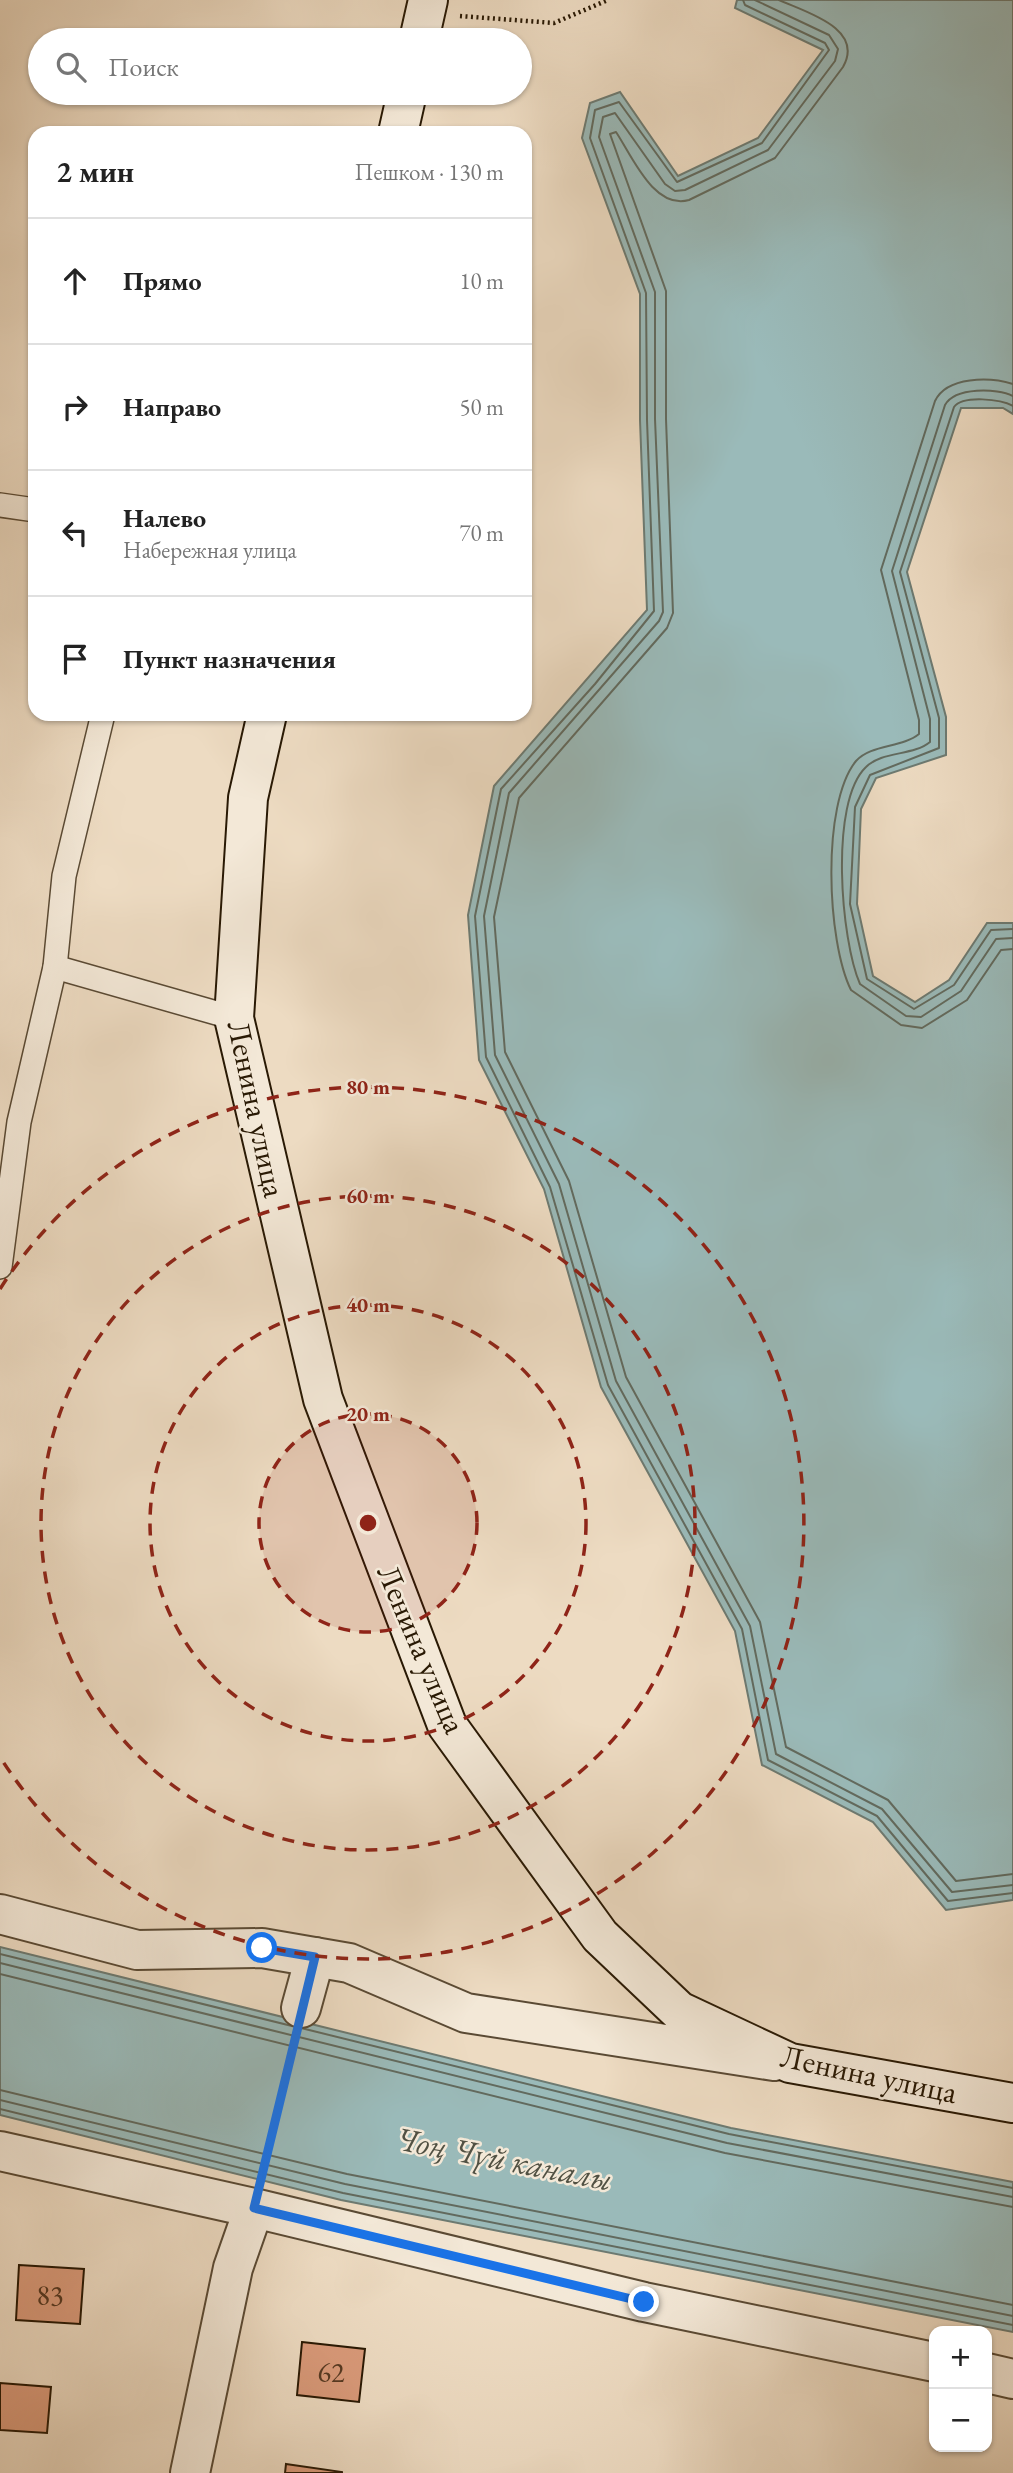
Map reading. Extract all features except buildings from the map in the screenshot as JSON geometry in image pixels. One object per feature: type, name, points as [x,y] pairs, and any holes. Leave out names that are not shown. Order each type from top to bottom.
[{"type":"street","points":[[400,126],[404,105]]},
{"type":"street","name":"Ленина улица","points":[[265,721],[247,798],[234,1018],[323,1399],[447,1725],[600,1936],[679,2011],[790,2063],[1013,2103]]},
{"type":"street","points":[[0,1914],[138,1950],[262,1948],[349,1963],[466,2012],[790,2063]]},
{"type":"street","points":[[301,2008],[315,1957]]},
{"type":"street","points":[[0,2151],[254,2208],[644,2302],[929,2361]]},
{"type":"street","points":[[190,2473],[233,2268],[254,2208]]},
{"type":"street","points":[[992,2374],[1013,2379]]},
{"type":"lane","points":[[0,505],[28,509]]},
{"type":"lane","points":[[0,1267],[19,1122],[55,967],[64,876],[101,721]]},
{"type":"lane","points":[[55,967],[234,1018]]},
{"type":"path","points":[[425,17],[554,23],[608,0]]},
{"type":"path","points":[[254,2208],[301,2008]]},
{"type":"water","points":[[737,0],[1013,0],[1013,414],[1003,408],[961,408],[907,572],[946,717],[946,755],[876,778],[861,809],[857,904],[873,976],[915,1002],[949,980],[987,923],[1013,923],[1013,1900],[946,1910],[873,1822],[762,1765],[735,1631],[601,1387],[544,1189],[479,1060],[468,915],[494,786],[647,610],[640,420],[640,294],[582,138],[590,103],[620,92],[678,176],[758,138],[823,50],[735,8]]},
{"type":"water","name":"Чоң Чүй каналы","points":[[0,1947],[731,2128],[1013,2182],[1013,2332],[341,2200],[0,2115]]},
{"type":"route","points":[[262,1948],[315,1957],[254,2208],[644,2302]]}]
